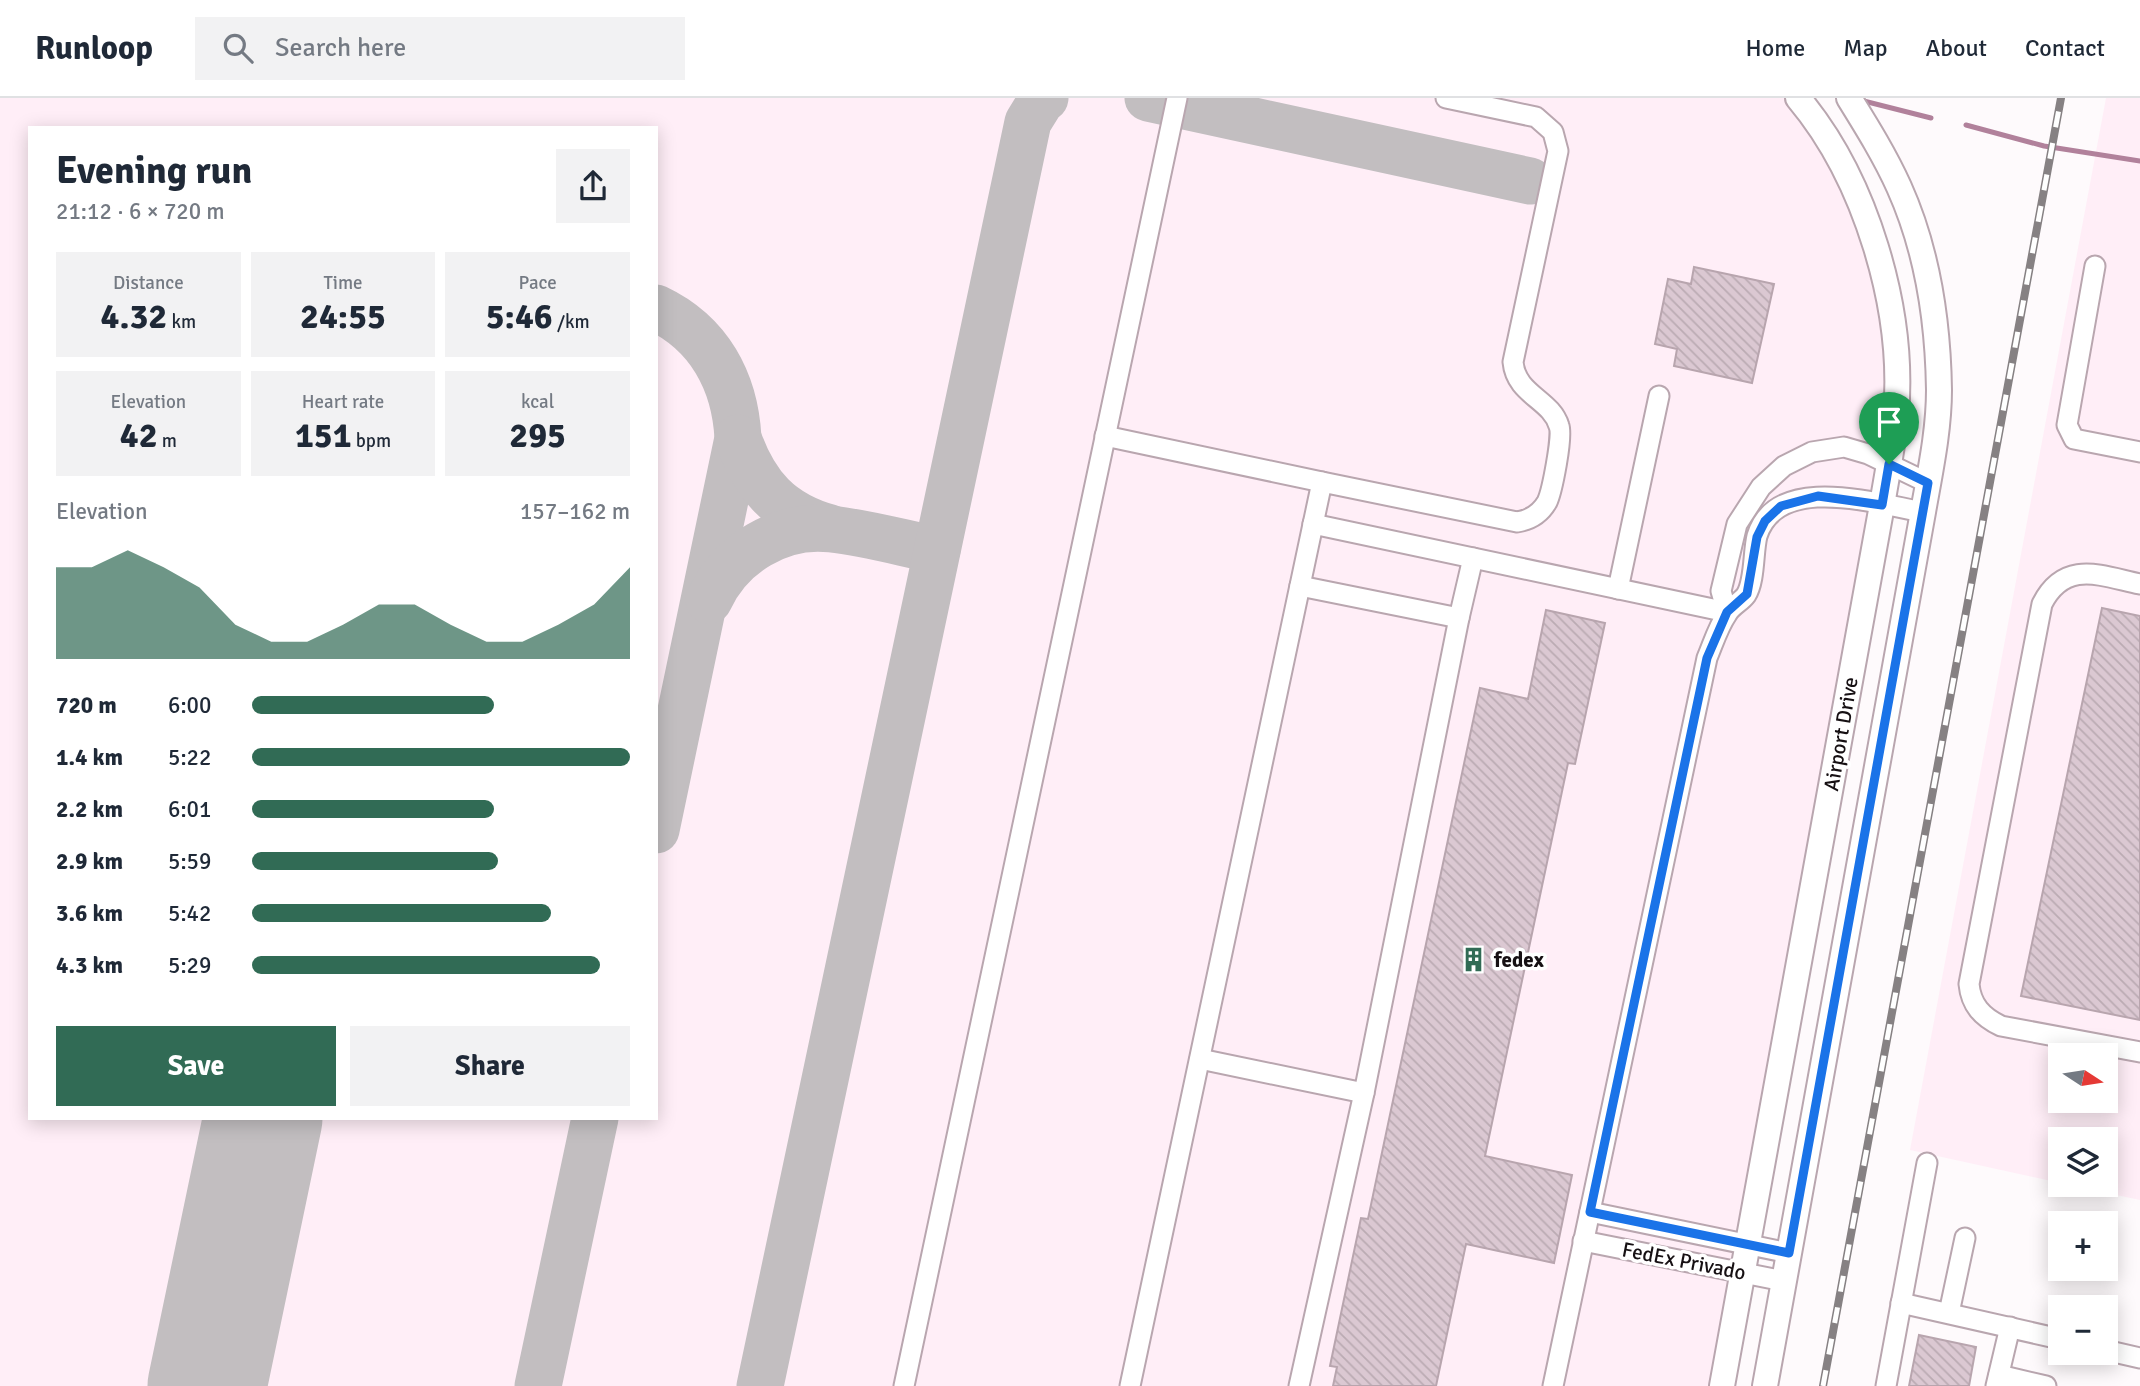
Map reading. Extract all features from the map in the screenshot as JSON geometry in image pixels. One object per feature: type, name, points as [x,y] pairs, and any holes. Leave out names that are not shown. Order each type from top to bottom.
[{"type":"main road","name":"Airport Drive","points":[[1722,1386],[1882,505],[1896,413],[1897,376],[1889,305],[1874,237],[1849,177],[1822,128],[1800,100]]},
{"type":"main road","name":"Airport Drive","points":[[1765,1386],[1923,512],[1935,438],[1939,391],[1934,322],[1925,270],[1899,187],[1855,107]]},
{"type":"street","points":[[904,1386],[1177,98]]},
{"type":"street","points":[[1105,436],[1517,522],[1528,520],[1538,512],[1548,500],[1561,440],[1559,426],[1553,415],[1520,384],[1514,373],[1513,362],[1558,150],[1553,132],[1536,117],[1446,98]]},
{"type":"street","points":[[2095,266],[2067,425],[2074,439],[2140,453]]},
{"type":"street","points":[[1618,589],[1659,396]]},
{"type":"street","points":[[1727,612],[1721,591],[1737,524],[1761,487],[1784,466],[1812,452],[1844,447],[1868,454],[1928,483]]},
{"type":"street","points":[[1130,1386],[1322,482]]},
{"type":"street","points":[[1553,1386],[1707,658],[1727,612],[1747,594],[1757,537],[1765,521],[1781,506],[1818,496],[1923,512]]},
{"type":"street","points":[[1313,524],[1727,612]]},
{"type":"street","points":[[1299,1386],[1364,1093],[1473,558]]},
{"type":"street","points":[[2140,584],[2086,573],[2075,574],[2055,585],[2042,604],[1969,984],[1973,1002],[1979,1010],[1986,1018],[2001,1026],[2140,1052]]},
{"type":"street","points":[[1300,586],[1459,618]]},
{"type":"street","points":[[1199,1059],[1364,1093]]},
{"type":"street","points":[[1886,1386],[1927,1163]]},
{"type":"street","name":"FedEx Privado","points":[[1590,1212],[1789,1253]]},
{"type":"street","points":[[1949,1313],[1965,1238]]},
{"type":"street","name":"FedEx Privado","points":[[1583,1241],[1784,1281]]},
{"type":"street","points":[[1901,1303],[2048,1336]]},
{"type":"street","points":[[2010,1327],[1997,1381],[2046,1386]]},
{"type":"street","points":[[2118,1353],[2140,1358]]},
{"type":"shaded area","points":[[0,98],[1785,98],[1820,148],[1843,189],[1869,261],[1879,308],[1884,360],[1884,413],[1865,536],[1710,1386],[0,1386]]},
{"type":"shaded area","points":[[2106,98],[2140,98],[2140,1200],[2118,1195],[2118,1127],[2048,1127],[2048,1180],[1910,1150]]},
{"type":"building","points":[[1694,267],[1774,284],[1752,383],[1674,366],[1677,349],[1655,344],[1668,279],[1691,284]]},
{"type":"building","points":[[2102,608],[2140,616],[2140,1020],[2021,996]]},
{"type":"building","name":"fedex","points":[[1546,610],[1605,623],[1575,764],[1568,763],[1485,1156],[1572,1175],[1554,1263],[1466,1244],[1436,1386],[1333,1386],[1337,1367],[1330,1366],[1361,1218],[1368,1219],[1480,688],[1528,699]]},
{"type":"building","points":[[1919,1335],[1976,1347],[1969,1386],[1909,1386]]},
{"type":"waterway","points":[[1860,100],[1931,118]]},
{"type":"waterway","points":[[1966,125],[2044,146],[2140,161]]},
{"type":"taxiway","points":[[760,1386],[1028,122],[1045,98]]},
{"type":"taxiway","points":[[1148,98],[1530,181]]},
{"type":"taxiway","points":[[658,309],[691,331],[716,361],[731,397],[738,438],[658,820]]},
{"type":"taxiway","points":[[738,438],[761,484],[772,496],[797,515],[830,528]]},
{"type":"taxiway","points":[[709,600],[718,583],[743,556],[759,545],[793,531],[831,529],[937,550]]},
{"type":"taxiway","points":[[538,1386],[595,1120]]},
{"type":"runway","points":[[207,1386],[263,1120]]},
{"type":"railway","points":[[1823,1386],[2061,98]]},
{"type":"place","name":"fedex","points":[[1474,960]]},
{"type":"route","points":[[1889,464],[1928,483],[1789,1253],[1590,1212],[1707,658],[1727,612],[1747,594],[1757,537],[1765,521],[1781,506],[1818,496],[1882,505],[1889,464]]}]
